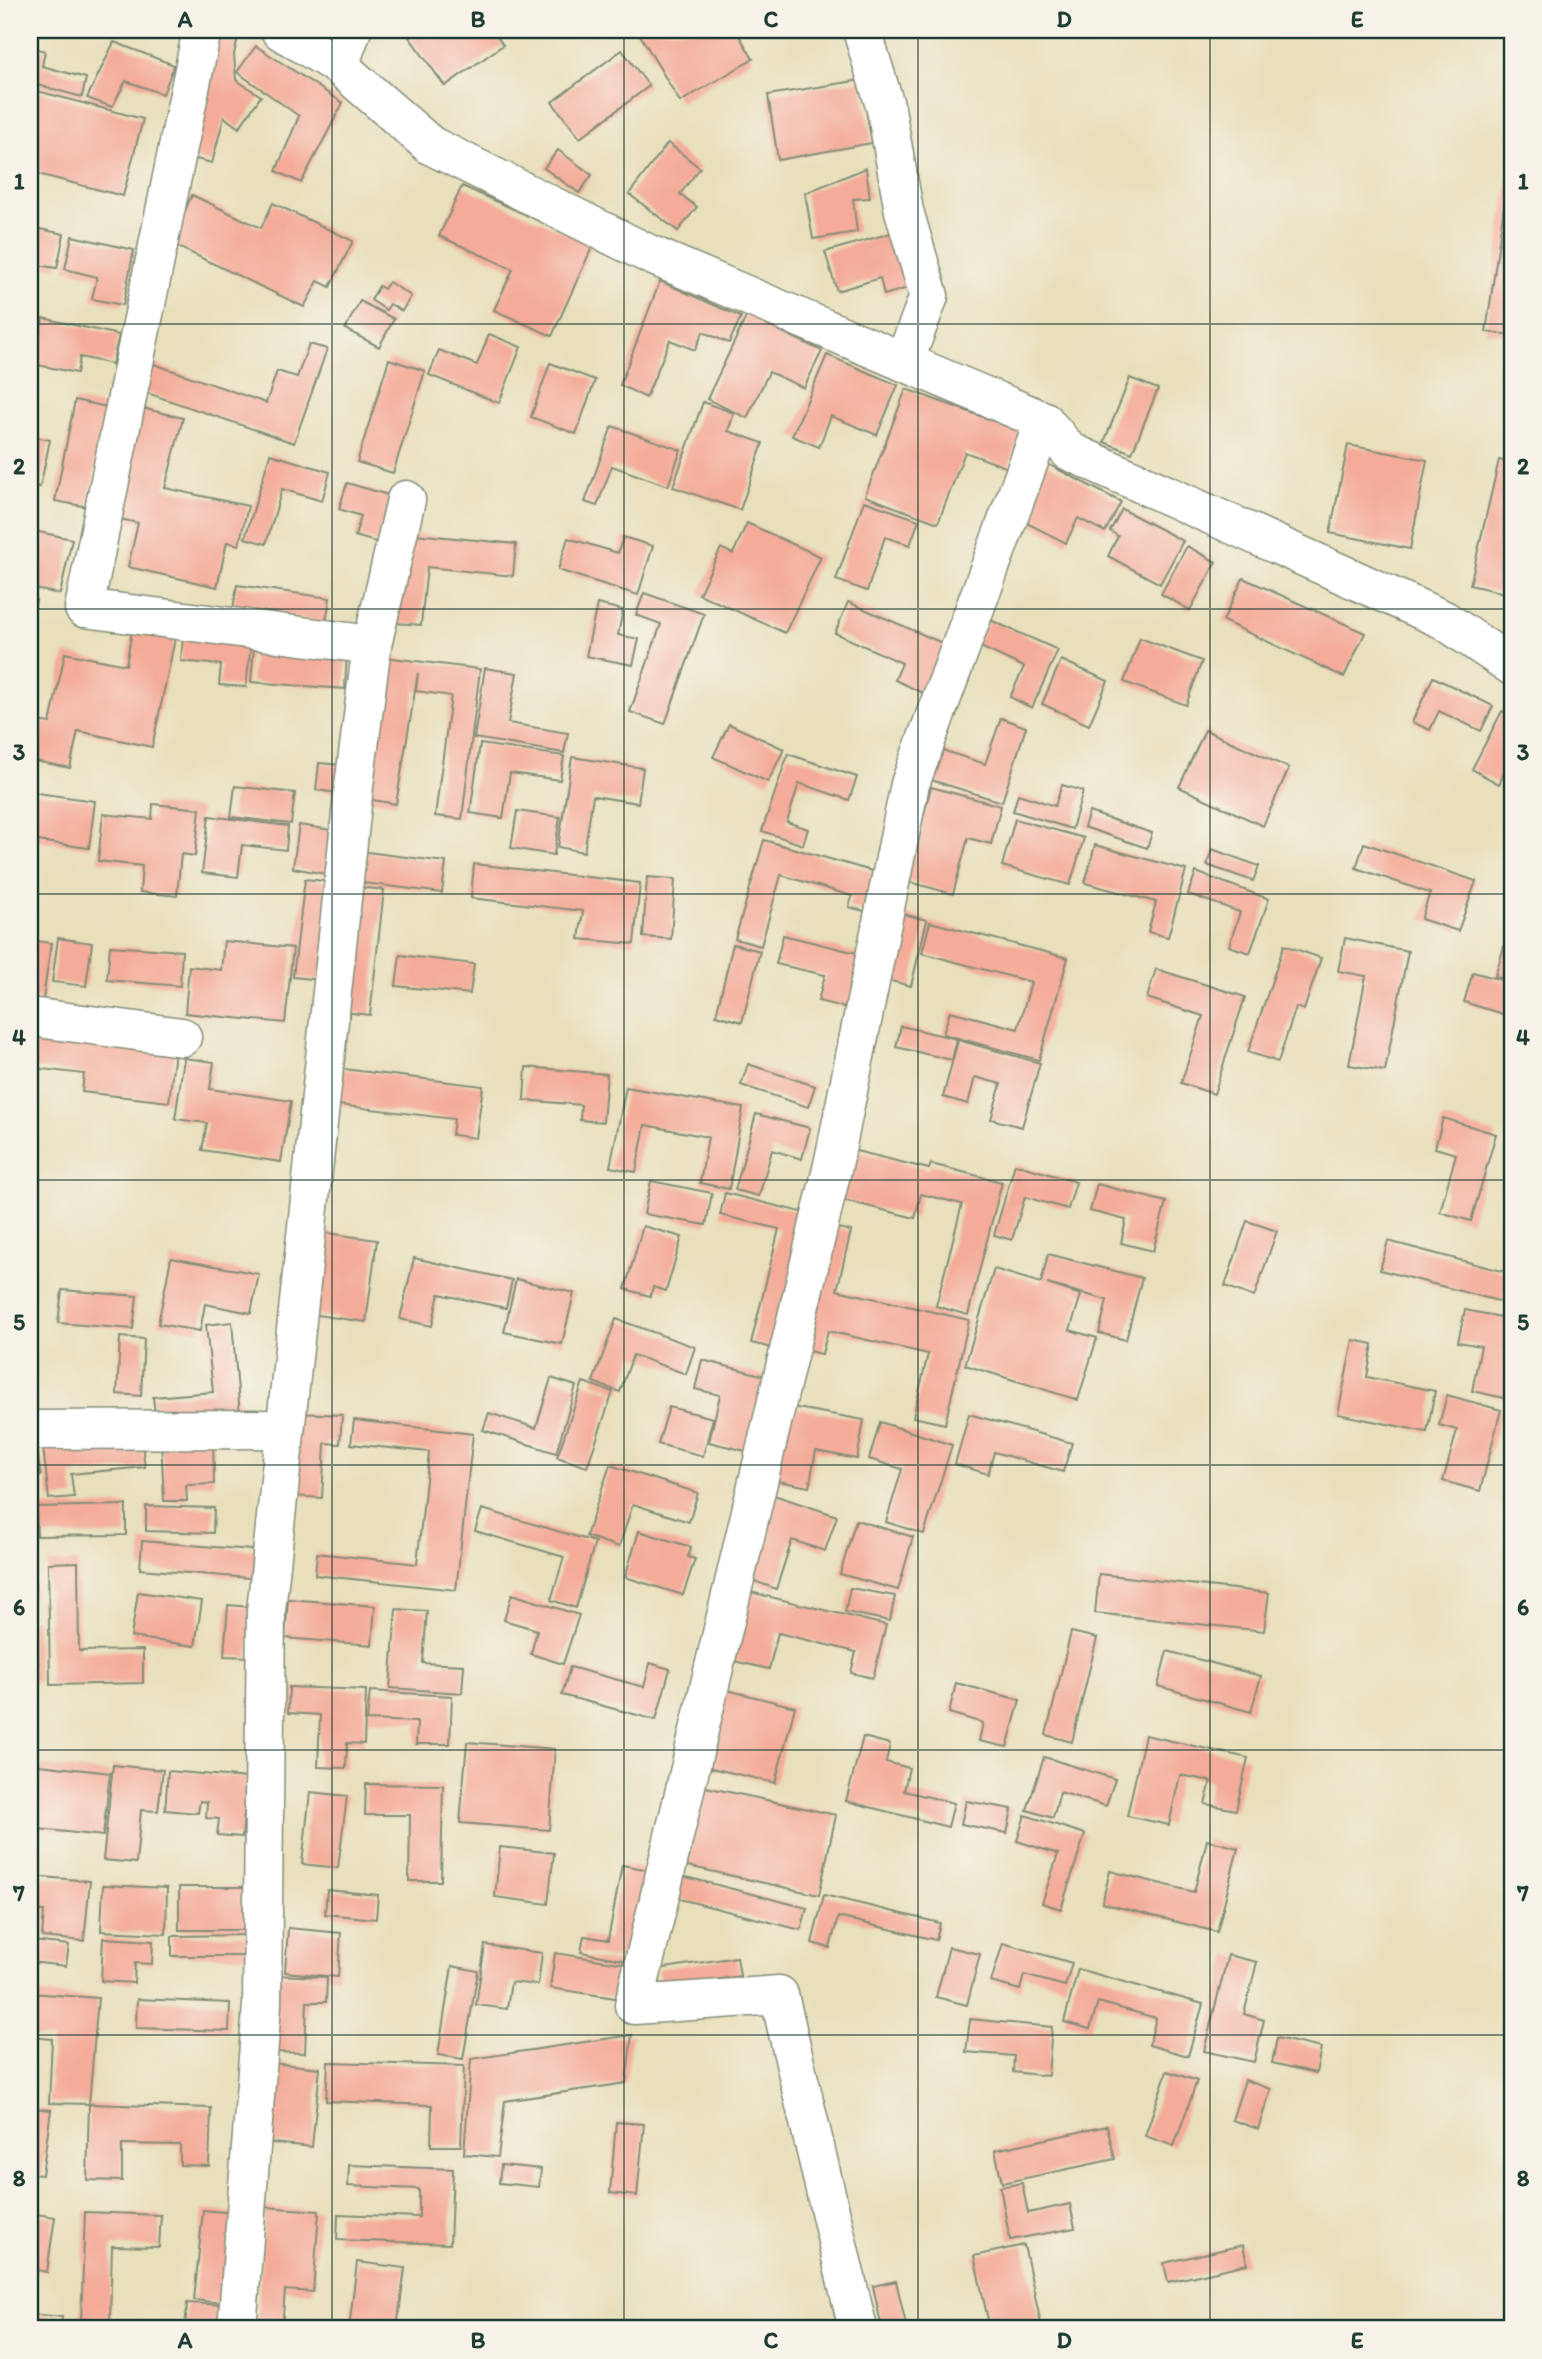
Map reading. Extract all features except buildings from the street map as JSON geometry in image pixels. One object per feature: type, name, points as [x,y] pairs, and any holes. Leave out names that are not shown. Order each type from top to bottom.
[{"type":"street","points":[[202,30],[84,608],[372,645]]},
{"type":"street","points":[[280,30],[339,66],[430,145],[649,254],[1044,421],[1069,451],[1444,620],[1512,666]]},
{"type":"street","points":[[339,66],[352,30]]},
{"type":"street","points":[[862,30],[886,109],[904,211],[929,296],[904,362]]},
{"type":"street","points":[[858,2329],[779,1995],[634,2004],[833,1165],[910,785],[1044,421]]},
{"type":"street","points":[[237,2329],[262,2005],[266,1611],[354,786],[372,645],[406,500]]},
{"type":"street","points":[[30,1017],[183,1037]]},
{"type":"street","points":[[30,1430],[285,1429]]}]
